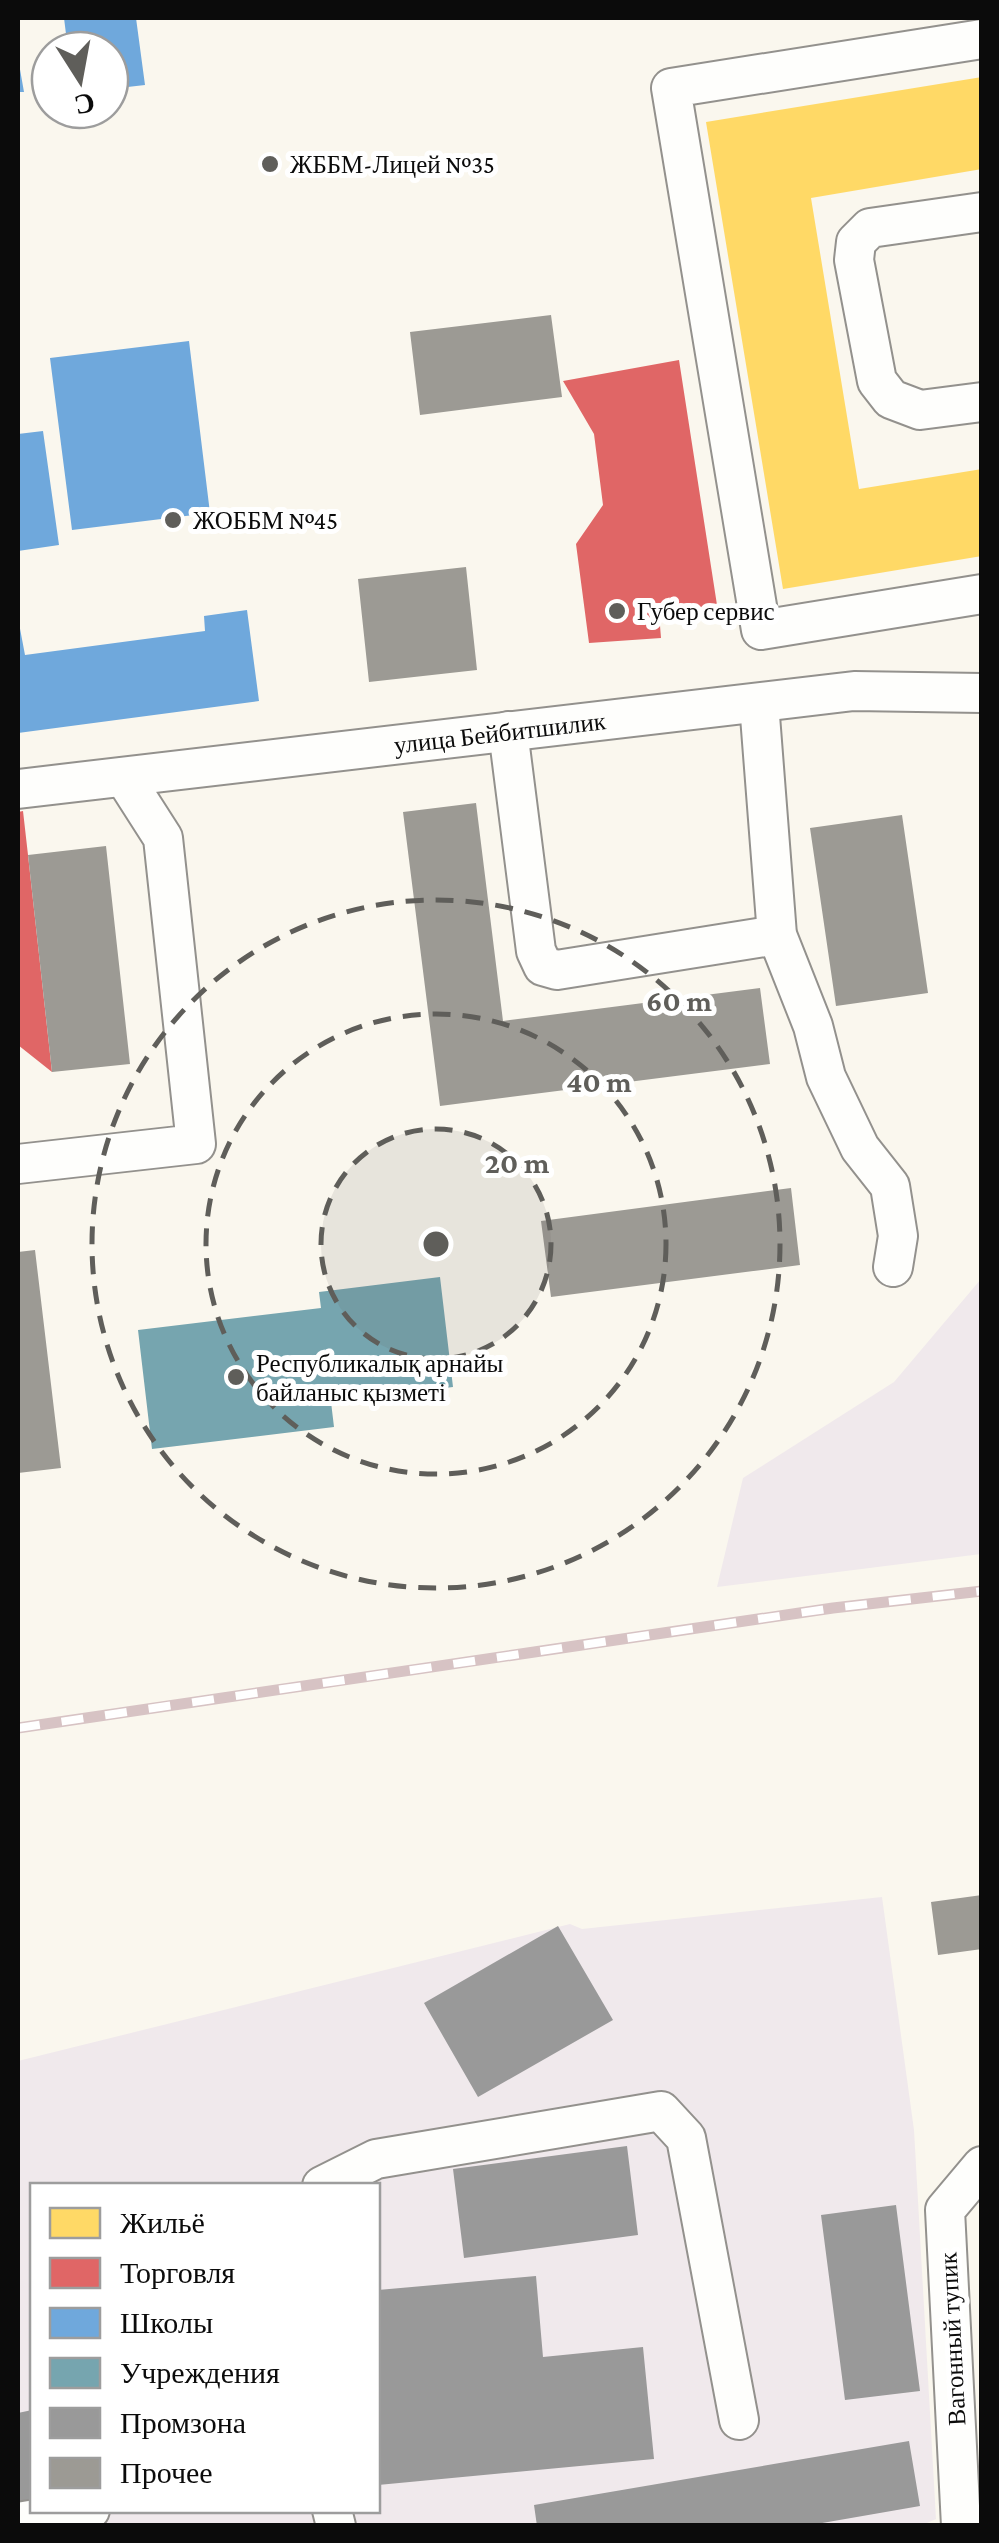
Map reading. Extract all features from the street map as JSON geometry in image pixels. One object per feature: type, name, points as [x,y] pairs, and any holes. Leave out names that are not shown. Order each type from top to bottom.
[{"type":"street","points":[[982,39],[671,88],[760,630],[982,594]]},
{"type":"street","points":[[982,212],[870,228],[856,242],[854,260],[877,381],[891,399],[920,410],[982,402]]},
{"type":"street","name":"улица Бейбитшилик","points":[[18,789],[854,691],[982,693]]},
{"type":"street","points":[[759,703],[776,936],[813,1026],[826,1076],[860,1148],[890,1186],[898,1236],[893,1266]]},
{"type":"street","points":[[508,731],[536,951],[544,966],[557,970],[776,936]]},
{"type":"street","points":[[18,1164],[196,1144],[163,838],[124,777]]},
{"type":"street","points":[[328,2183],[376,2159],[661,2110],[686,2138],[739,2420]]},
{"type":"street","name":"Вагонный тупик","points":[[961,2526],[945,2210],[982,2166]]},
{"type":"street","points":[[18,2522],[72,2513]]},
{"type":"shaded area","points":[[981,1279],[981,1554],[717,1587],[743,1478],[894,1382]]},
{"type":"shaded area","points":[[882,1897],[914,2130],[936,2519],[920,2526],[18,2526],[18,2061],[570,1924],[582,1929]]},
{"type":"building: Жильё","points":[[982,77],[982,169],[811,198],[859,489],[982,469],[982,556],[783,589],[706,122]]},
{"type":"building: Торговля","points":[[679,360],[717,605],[659,613],[661,638],[589,643],[576,544],[603,505],[594,434],[563,381]]},
{"type":"building: Торговля","points":[[23,811],[52,1072],[18,1045],[18,812]]},
{"type":"building: Школы","points":[[64,18],[136,18],[145,85],[130,87],[130,30],[66,30]]},
{"type":"building: Школы","points":[[18,58],[24,92],[18,92]]},
{"type":"building: Школы","points":[[189,341],[210,513],[72,530],[50,358]]},
{"type":"building: Школы","points":[[43,431],[59,545],[18,551],[18,434]]},
{"type":"building: Школы","points":[[247,610],[259,701],[18,733],[18,618],[25,655],[205,631],[204,616]]},
{"type":"building: Учреждения","points":[[440,1277],[453,1387],[331,1402],[334,1427],[152,1449],[138,1330],[321,1308],[319,1292]]},
{"type":"building: Промзона","points":[[558,1926],[613,2020],[478,2097],[424,2003]]},
{"type":"building: Промзона","points":[[627,2146],[638,2235],[464,2258],[453,2169]]},
{"type":"building: Промзона","points":[[896,2205],[920,2391],[845,2400],[821,2215]]},
{"type":"building: Промзона","points":[[536,2276],[543,2357],[643,2347],[654,2459],[380,2485],[380,2290]]},
{"type":"building: Промзона","points":[[30,2410],[30,2504],[18,2507],[18,2413]]},
{"type":"building: Промзона","points":[[909,2441],[920,2506],[805,2526],[537,2526],[534,2505]]},
{"type":"building: Прочее","points":[[551,315],[562,397],[420,415],[410,332]]},
{"type":"building: Прочее","points":[[466,567],[477,670],[369,682],[358,579]]},
{"type":"building: Прочее","points":[[476,803],[503,1021],[760,988],[770,1064],[440,1106],[403,812]]},
{"type":"building: Прочее","points":[[902,815],[928,993],[836,1006],[810,828]]},
{"type":"building: Прочее","points":[[106,846],[130,1064],[52,1072],[28,855]]},
{"type":"building: Прочее","points":[[791,1188],[800,1265],[551,1297],[541,1221]]},
{"type":"building: Прочее","points":[[35,1250],[61,1468],[18,1473],[18,1252]]},
{"type":"building: Прочее","points":[[982,1895],[982,1949],[938,1955],[931,1902]]},
{"type":"railway","points":[[18,1728],[833,1608],[982,1591]]},
{"type":"place","name":"ЖББМ-Лицей №35","points":[[270,164]]},
{"type":"place","name":"ЖОББМ №45","points":[[173,520]]},
{"type":"place","name":"Губер сервис","points":[[617,611]]},
{"type":"place","name":"Республикалық арнайы байланыс қызметі","points":[[236,1377]]}]
